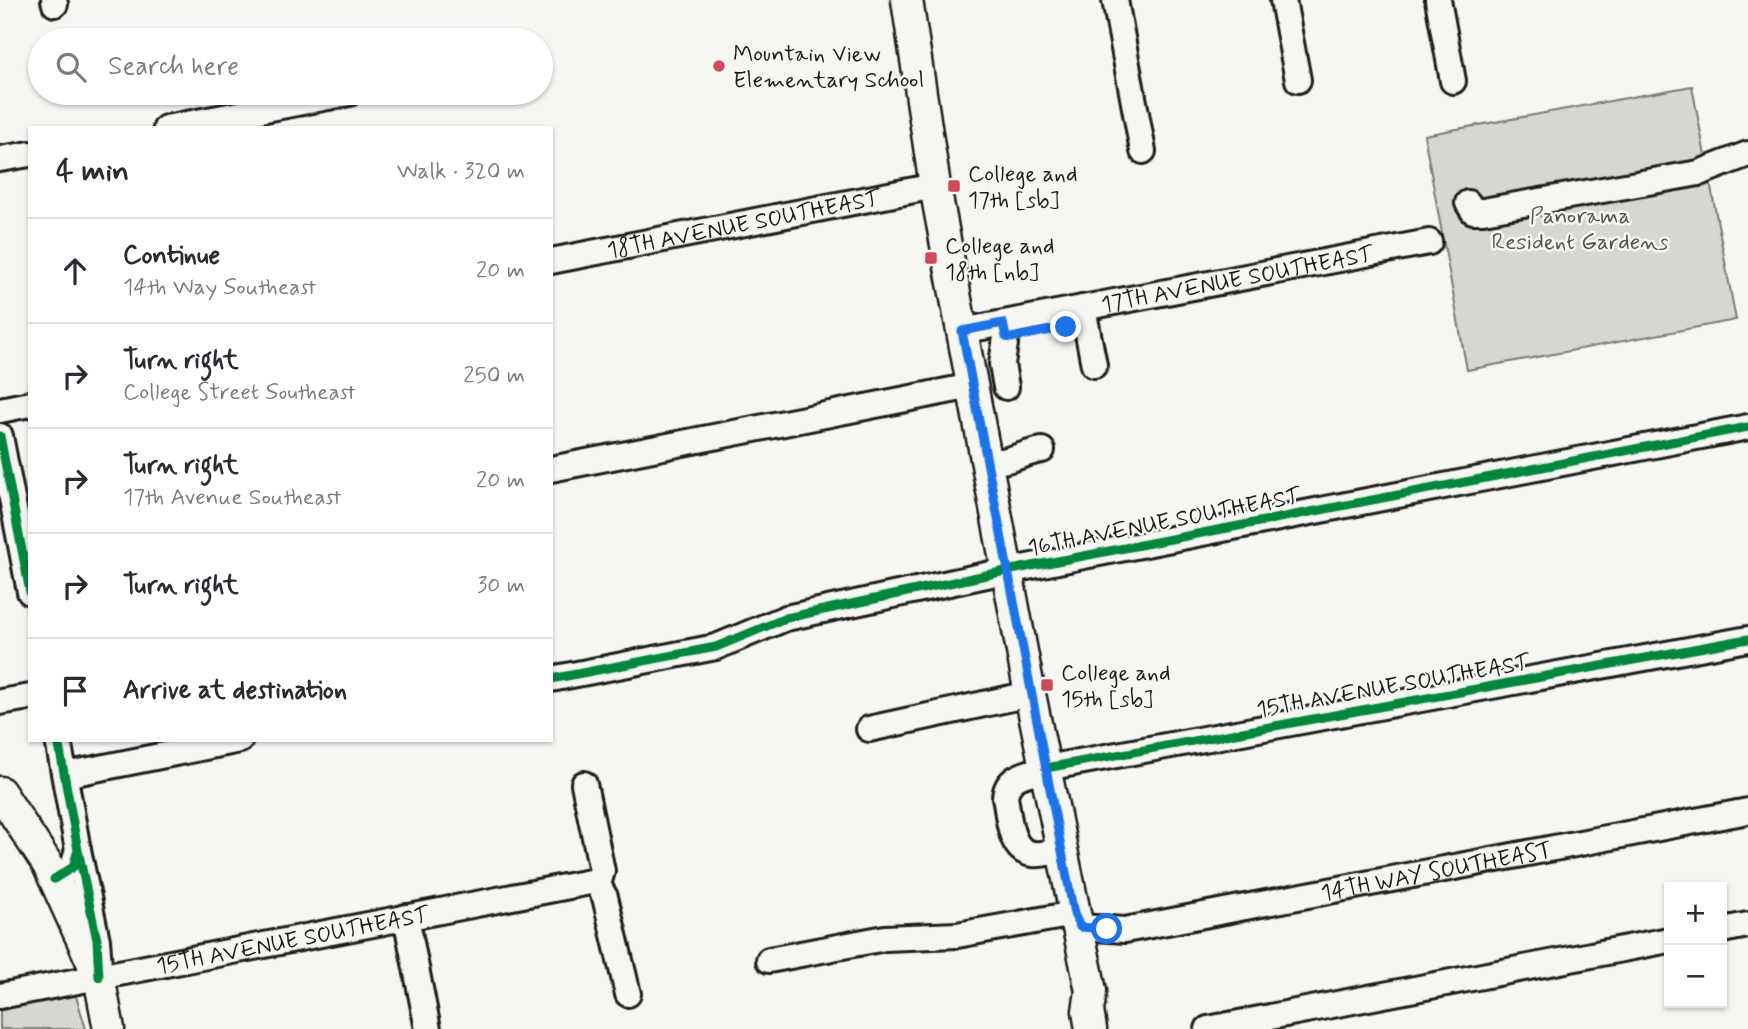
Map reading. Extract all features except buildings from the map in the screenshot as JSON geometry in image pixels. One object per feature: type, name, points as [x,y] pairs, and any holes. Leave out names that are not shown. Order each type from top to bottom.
[{"type":"main road","points":[[907,0],[935,186],[972,386],[1030,694],[1091,990],[1088,1011],[1091,1029]]},
{"type":"main road","points":[[0,792],[48,865],[99,977],[109,1029]]},
{"type":"main road","points":[[1091,990],[1102,1007],[1107,1029]]},
{"type":"street","points":[[1115,0],[1143,151]]},
{"type":"street","points":[[1283,0],[1298,80]]},
{"type":"street","points":[[1438,0],[1453,81]]},
{"type":"street","points":[[176,126],[286,105]]},
{"type":"street","points":[[0,159],[28,154]]},
{"type":"street","points":[[1468,203],[1473,211],[1483,211],[1699,173],[1748,154]]},
{"type":"street","name":"18TH AVENUE SOUTHEAST","points":[[553,261],[935,186]]},
{"type":"street","name":"17TH AVENUE SOUTHEAST","points":[[962,331],[1004,330],[1076,309],[1429,242]]},
{"type":"street","points":[[1076,309],[1094,365]]},
{"type":"street","points":[[1004,330],[1002,364],[1006,387]]},
{"type":"street","points":[[553,469],[972,386]]},
{"type":"street","points":[[0,410],[28,404]]},
{"type":"street","name":"16TH AVENUE SOUTHEAST","points":[[553,679],[716,647],[786,618],[1008,571],[1748,427]]},
{"type":"street","points":[[0,437],[9,528],[28,586]]},
{"type":"street","points":[[987,461],[1002,463],[1014,460],[1024,453],[1042,450]]},
{"type":"street","name":"15TH AVENUE SOUTHEAST","points":[[1062,850],[1034,855],[1016,845],[1005,797],[1008,783],[1012,779],[1046,768],[1748,639]]},
{"type":"street","points":[[869,729],[1030,694]]},
{"type":"street","points":[[0,702],[28,697]]},
{"type":"street","points":[[58,742],[97,940],[99,977]]},
{"type":"street","points":[[65,775],[230,742]]},
{"type":"street","points":[[584,784],[602,871],[601,879],[590,884],[605,897],[628,994]]},
{"type":"street","name":"14TH WAY SOUTHEAST","points":[[769,960],[885,939],[957,934],[1125,930],[1748,811]]},
{"type":"street","points":[[54,879],[73,867],[78,850]]},
{"type":"street","name":"15TH AVENUE SOUTHEAST","points":[[0,996],[590,884]]},
{"type":"street","points":[[406,917],[428,1029]]},
{"type":"street","points":[[1727,929],[1748,925]]},
{"type":"street","points":[[1208,1029],[1664,941]]},
{"type":"green space","name":"Panorama Resident Gardens","points":[[1692,86],[1736,320],[1467,370],[1424,135]]},
{"type":"green space","points":[[76,996],[86,1029],[0,1029],[0,1005]]},
{"type":"cycle path","points":[[553,679],[716,647],[786,618],[991,574],[1748,427]]},
{"type":"cycle path","points":[[0,436],[28,582]]},
{"type":"cycle path","points":[[1046,768],[1748,639]]},
{"type":"cycle path","points":[[58,742],[78,850]]},
{"type":"cycle path","points":[[54,879],[73,867],[78,850],[97,940],[99,977]]},
{"type":"place","name":"Mountain View Elementary School","points":[[719,66]]},
{"type":"place","name":"College and 17th [sb]","points":[[954,186]]},
{"type":"place","name":"College and 18th [nb]","points":[[931,258]]},
{"type":"place","name":"College and 15th [sb]","points":[[1047,685]]},
{"type":"route","points":[[1066,327],[1011,338],[1006,337],[1003,323],[962,331],[1074,914],[1080,927],[1107,929]]}]
